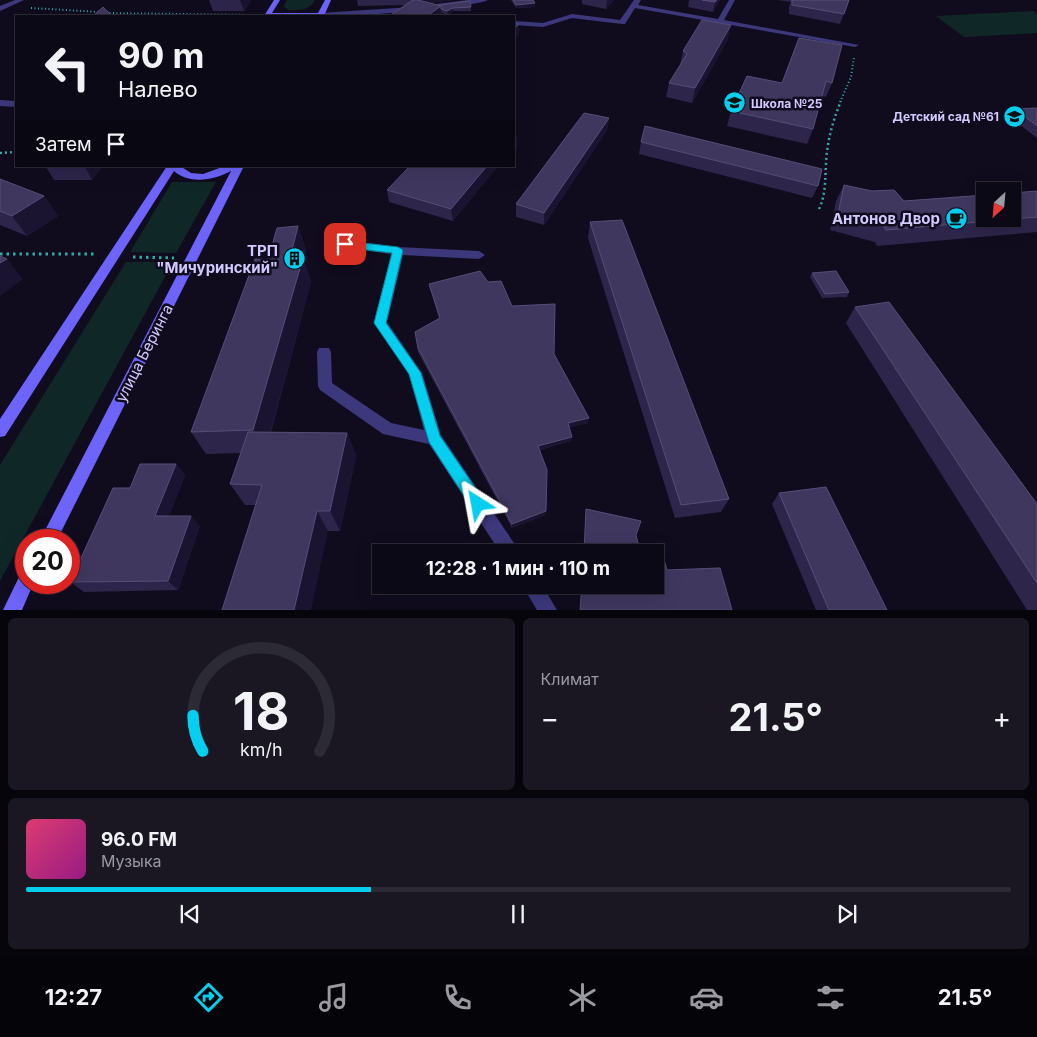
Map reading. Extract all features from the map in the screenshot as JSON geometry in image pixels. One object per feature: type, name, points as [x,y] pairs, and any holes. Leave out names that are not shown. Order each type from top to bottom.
[{"type":"street","points":[[267,15],[277,0]]},
{"type":"street","points":[[321,15],[328,0]]},
{"type":"street","points":[[0,431],[172,167]]},
{"type":"street","points":[[174,167],[186,175],[198,178],[213,176],[231,167]]},
{"type":"street","name":"улица Беринга","points":[[54,529],[238,167]]},
{"type":"street","points":[[12,610],[20,594]]},
{"type":"lane","points":[[0,9],[21,0]]},
{"type":"lane","points":[[334,15],[412,9],[485,0]]},
{"type":"lane","points":[[720,21],[732,0]]},
{"type":"lane","points":[[515,23],[543,25],[572,16],[622,22],[636,3],[720,21],[855,45]]},
{"type":"lane","points":[[412,9],[435,14]]},
{"type":"lane","points":[[0,103],[15,104]]},
{"type":"lane","points":[[345,244],[398,250],[479,255]]},
{"type":"lane","points":[[398,250],[380,323],[415,373],[434,438],[505,544]]},
{"type":"lane","points":[[324,352],[326,386],[388,429],[434,438]]},
{"type":"lane","points":[[537,594],[548,610]]},
{"type":"path","points":[[9,6],[119,13],[267,15]]},
{"type":"path","points":[[819,208],[824,198],[826,160],[834,117],[851,77],[855,45]]},
{"type":"path","points":[[0,153],[15,152]]},
{"type":"path","points":[[0,254],[82,252],[114,256],[192,259]]},
{"type":"green space","points":[[287,0],[315,0],[307,8],[288,10],[284,6]]},
{"type":"green space","points":[[1033,11],[1037,14],[1037,33],[964,37],[936,16]]},
{"type":"green space","points":[[172,182],[216,182],[176,253],[130,252]]},
{"type":"green space","points":[[126,262],[173,262],[28,529],[15,529],[15,553],[0,581],[0,465]]},
{"type":"building","points":[[413,0],[441,6],[428,15],[390,15]]},
{"type":"building","points":[[513,0],[533,0],[535,3],[516,5]]},
{"type":"building","points":[[792,0],[849,0],[844,14],[792,5]]},
{"type":"building","points":[[470,1],[471,7],[453,8],[447,11],[441,9],[439,5]]},
{"type":"building","points":[[103,7],[111,15],[94,15]]},
{"type":"building","points":[[702,20],[731,25],[695,88],[669,83],[687,54],[683,51]]},
{"type":"building","points":[[799,38],[842,45],[832,83],[826,81],[813,129],[731,111],[747,76],[782,83]]},
{"type":"building","points":[[1037,108],[1037,126],[1015,109]]},
{"type":"building","points":[[584,113],[609,118],[544,213],[516,204]]},
{"type":"building","points":[[645,126],[822,169],[818,186],[641,142]]},
{"type":"building","points":[[409,167],[486,167],[451,209],[387,190]]},
{"type":"building","points":[[0,179],[44,196],[12,216],[0,211]]},
{"type":"building","points":[[844,185],[872,191],[894,190],[904,201],[976,196],[976,222],[886,230],[883,226],[838,214]]},
{"type":"building","points":[[1037,191],[1037,217],[1021,218],[1021,192]]},
{"type":"building","points":[[622,220],[729,499],[681,505],[590,222]]},
{"type":"building","points":[[298,226],[290,258],[303,258],[253,430],[191,432],[255,259],[268,259],[277,228]]},
{"type":"building","points":[[0,256],[7,259],[0,263]]},
{"type":"building","points":[[480,271],[488,282],[501,281],[512,306],[555,304],[554,354],[589,418],[568,423],[572,437],[538,446],[547,470],[546,511],[512,524],[418,348],[415,332],[440,318],[429,284]]},
{"type":"building","points":[[836,271],[849,292],[825,294],[812,273]]},
{"type":"building","points":[[889,302],[1037,504],[1037,583],[855,307]]},
{"type":"building","points":[[248,432],[347,433],[330,511],[317,511],[294,610],[222,610],[262,485],[230,484]]},
{"type":"building","points":[[140,464],[176,464],[155,516],[191,516],[168,581],[80,582],[80,560],[113,488],[130,488]]},
{"type":"building","points":[[826,487],[887,610],[829,610],[779,493]]},
{"type":"building","points":[[586,509],[641,521],[636,535],[638,544],[584,544]]},
{"type":"building","points":[[664,560],[667,570],[720,568],[732,610],[580,610],[581,594],[664,594]]},
{"type":"place","name":"Школа №25","points":[[735,103]]},
{"type":"place","name":"Детский сад №61","points":[[1015,116]]},
{"type":"place","name":"Антонов Двор","points":[[956,218]]},
{"type":"place","name":"ТРП \"Мичуринский\"","points":[[294,259]]},
{"type":"route","points":[[345,244],[398,250],[380,323],[415,373],[434,438],[478,504]]}]
